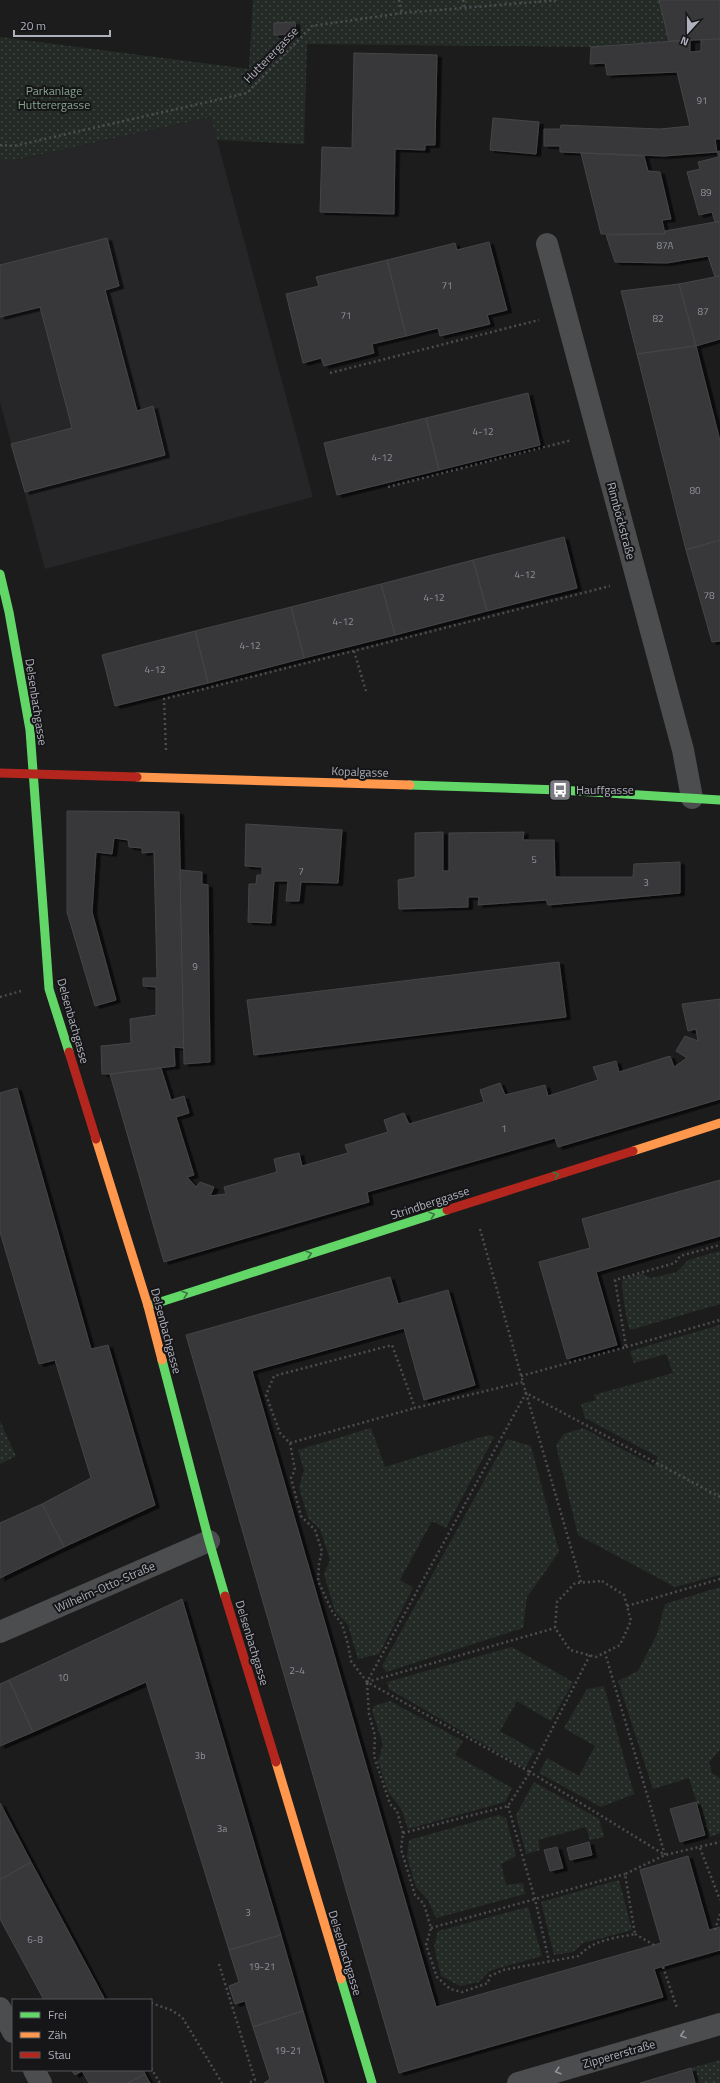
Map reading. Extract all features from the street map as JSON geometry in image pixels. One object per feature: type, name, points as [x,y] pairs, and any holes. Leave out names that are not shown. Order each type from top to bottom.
[{"type":"street","name":"Rinnböckstraße","points":[[547,244],[683,750],[692,798]]},
{"type":"street","name":"Delsenbachgasse","points":[[0,574],[9,612],[28,723],[49,990],[148,1306],[210,1541],[372,2083]]},
{"type":"street","name":"Kopalgasse","points":[[0,773],[552,790],[720,800]]},
{"type":"street","name":"Strindberggasse","points":[[148,1306],[720,1122]]},
{"type":"street","name":"Wilhelm-Otto-Straße","points":[[0,1632],[210,1541]]},
{"type":"street","points":[[0,2008],[12,2030]]},
{"type":"street","name":"Zippererstraße","points":[[518,2083],[720,2024]]},
{"type":"street","points":[[35,2071],[41,2083]]},
{"type":"path","points":[[399,0],[402,13]]},
{"type":"path","points":[[464,0],[466,8]]},
{"type":"path","name":"Hutterergasse","points":[[0,145],[14,146],[247,93],[312,26],[402,13],[559,0]]},
{"type":"path","points":[[330,373],[565,314]]},
{"type":"path","points":[[388,487],[598,434]]},
{"type":"path","points":[[168,779],[164,700],[637,579]]},
{"type":"path","points":[[354,651],[366,691]]},
{"type":"path","points":[[473,1202],[521,1376],[581,1582]]},
{"type":"path","points":[[626,1347],[615,1280],[675,1263],[680,1256],[720,1245]]},
{"type":"path","points":[[521,1376],[720,1320]]},
{"type":"path","points":[[415,1408],[392,1345],[274,1376],[266,1395],[280,1433],[290,1443],[294,1470],[291,1478],[301,1516],[316,1530],[322,1550],[318,1581],[332,1611],[342,1624],[351,1661],[367,1682],[530,1772],[665,1855]]},
{"type":"path","points":[[290,1443],[415,1408],[523,1382]]},
{"type":"path","points":[[526,1393],[720,1497]]},
{"type":"path","points":[[526,1393],[367,1682],[369,1714],[375,1736],[374,1756],[390,1804],[397,1811],[403,1833],[401,1849],[416,1895],[424,1904],[431,1928],[426,1945],[437,1977],[450,1988],[462,1992],[488,1983],[490,1976],[503,1970],[579,1956],[586,1947],[607,1940],[635,1934],[654,1945]]},
{"type":"path","points":[[627,1606],[720,1579]]},
{"type":"path","points":[[602,1580],[624,1595],[631,1621],[620,1645],[596,1657],[570,1650],[554,1628],[556,1602],[575,1583],[581,1582],[602,1580]]},
{"type":"path","points":[[367,1682],[554,1628]]},
{"type":"path","points":[[604,1653],[665,1855]]},
{"type":"path","points":[[403,1833],[508,1806],[530,1772],[590,1656]]},
{"type":"path","points":[[508,1806],[535,1899],[549,1961]]},
{"type":"path","points":[[431,1928],[625,1874],[665,1855],[700,1848],[720,1842]]},
{"type":"path","points":[[700,1848],[720,1900]]},
{"type":"path","points":[[625,1874],[635,1934]]},
{"type":"path","points":[[715,1930],[720,1914]]},
{"type":"path","points":[[219,1964],[255,2080],[248,2083]]},
{"type":"path","points":[[663,1967],[673,1998]]},
{"type":"path","points":[[152,2003],[171,2010],[182,2017],[222,2083]]},
{"type":"path","points":[[152,2070],[160,2083]]},
{"type":"shaded area","points":[[211,117],[313,497],[45,569],[0,402],[0,160],[12,161]]},
{"type":"green space","name":"Parkanlage Hutterergasse","points":[[253,0],[659,0],[669,41],[591,47],[307,44],[304,144],[217,140],[211,117],[11,161],[0,160],[0,37],[249,69]]},
{"type":"green space","points":[[720,1251],[720,1304],[630,1330],[623,1296],[623,1279],[642,1274],[651,1278],[677,1272],[688,1260]]},
{"type":"green space","points":[[720,1325],[720,1575],[675,1587],[578,1535],[556,1445],[564,1434],[583,1428],[654,1466],[658,1457],[585,1418],[581,1404],[596,1400],[594,1395],[673,1373],[666,1354],[634,1363],[630,1351]]},
{"type":"green space","points":[[0,1421],[16,1456],[0,1464]]},
{"type":"green space","points":[[371,1428],[385,1467],[488,1435],[494,1437],[446,1528],[432,1521],[400,1580],[413,1588],[379,1654],[358,1659],[348,1625],[335,1611],[324,1574],[330,1560],[320,1529],[308,1518],[299,1487],[304,1470],[298,1450]]},
{"type":"green space","points":[[507,1439],[531,1446],[559,1552],[527,1597],[523,1628],[386,1672],[382,1666]]},
{"type":"green space","points":[[720,1587],[720,1750],[709,1762],[712,1773],[720,1778],[720,1833],[708,1838],[689,1778],[653,1789],[618,1681],[638,1671],[657,1634],[665,1604]]},
{"type":"green space","points":[[512,1647],[573,1682],[551,1721],[517,1701],[500,1731],[535,1751],[525,1768],[389,1689],[387,1682]]},
{"type":"green space","points":[[604,1686],[634,1794],[601,1807],[539,1773],[547,1758],[579,1776],[595,1746],[564,1728],[587,1689]]},
{"type":"green space","points":[[390,1701],[463,1741],[455,1755],[512,1788],[505,1802],[408,1829],[402,1810],[388,1792],[378,1761],[383,1745],[372,1710],[374,1706]]},
{"type":"green space","points":[[534,1782],[599,1819],[604,1837],[590,1840],[586,1827],[538,1840],[540,1850],[526,1854],[516,1815]]},
{"type":"green space","points":[[499,1815],[506,1818],[516,1856],[501,1864],[506,1885],[523,1883],[525,1894],[436,1918],[428,1900],[416,1887],[407,1857],[409,1840]]},
{"type":"green space","points":[[619,1880],[632,1930],[583,1943],[573,1952],[554,1955],[541,1902]]},
{"type":"green space","points":[[528,1907],[542,1956],[489,1971],[479,1982],[460,1986],[441,1976],[434,1946],[438,1931]]},
{"type":"green space","points":[[720,2060],[720,2083],[695,2083],[691,2068]]},
{"type":"building","points":[[659,0],[720,0],[720,39],[669,41]]},
{"type":"building","points":[[295,22],[296,34],[274,35],[274,23]]},
{"type":"building","points":[[720,39],[720,139],[715,139],[717,152],[664,156],[560,152],[560,146],[544,146],[544,129],[560,129],[561,125],[660,129],[690,126],[677,72],[607,75],[605,63],[590,64],[591,47],[690,40],[690,52],[701,51],[701,40]]},
{"type":"building","points":[[354,53],[437,55],[435,145],[425,145],[425,150],[395,149],[394,214],[320,212],[322,147],[352,148]]},
{"type":"building","points":[[493,118],[539,122],[536,154],[490,150]]},
{"type":"building","points":[[720,151],[720,222],[715,222],[712,212],[699,215],[687,172],[700,169],[698,162],[719,157],[717,152]]},
{"type":"building","points":[[581,153],[644,156],[648,171],[660,172],[671,219],[662,220],[665,234],[601,234]]},
{"type":"building","points":[[720,222],[720,276],[715,277],[708,256],[667,263],[615,262],[606,235],[665,234],[665,231]]},
{"type":"building","points":[[107,238],[119,286],[105,290],[137,411],[153,406],[165,455],[25,492],[11,444],[72,428],[40,307],[0,317],[0,265]]},
{"type":"building","points":[[489,242],[507,310],[487,315],[490,324],[440,336],[438,328],[406,336],[387,260],[455,243],[457,250]]},
{"type":"building","points":[[387,260],[406,336],[372,344],[374,353],[324,366],[321,358],[303,363],[286,294],[319,286],[316,277]]},
{"type":"building","points":[[720,276],[720,339],[696,346],[679,284]]},
{"type":"building","points":[[679,284],[696,346],[637,354],[621,291]]},
{"type":"building","points":[[696,346],[720,441],[720,540],[686,550],[637,354]]},
{"type":"building","points":[[528,393],[540,445],[439,470],[426,418]]},
{"type":"building","points":[[426,418],[439,470],[337,495],[324,443]]},
{"type":"building","points":[[564,537],[577,588],[487,611],[473,560]]},
{"type":"building","points":[[720,540],[720,641],[712,642],[686,550]]},
{"type":"building","points":[[473,560],[487,611],[395,635],[381,584]]},
{"type":"building","points":[[381,584],[395,635],[304,658],[291,607]]},
{"type":"building","points":[[291,607],[304,658],[208,683],[195,631]]},
{"type":"building","points":[[195,631],[208,683],[115,706],[102,655]]},
{"type":"building","points":[[67,811],[179,812],[184,1048],[174,1047],[175,1066],[102,1074],[101,1046],[131,1043],[130,1019],[156,1015],[156,987],[143,986],[143,978],[157,978],[154,852],[142,853],[142,848],[129,847],[128,840],[114,838],[112,854],[96,852],[92,912],[116,1000],[95,1006],[67,912]]},
{"type":"building","points":[[246,824],[342,830],[338,883],[301,882],[299,901],[286,901],[288,881],[274,881],[271,923],[248,922],[249,884],[256,884],[257,875],[262,875],[262,867],[245,866]]},
{"type":"building","points":[[443,832],[443,871],[449,871],[449,833],[524,832],[523,840],[554,840],[555,877],[633,877],[634,864],[680,862],[680,893],[548,905],[546,900],[478,905],[479,897],[468,897],[468,907],[399,909],[398,880],[415,877],[415,833]]},
{"type":"building","points":[[180,870],[202,872],[202,884],[208,885],[210,1062],[184,1064]]},
{"type":"building","points":[[559,962],[566,1017],[254,1055],[247,1000]]},
{"type":"building","points":[[720,999],[720,1099],[558,1147],[555,1138],[367,1192],[369,1202],[164,1262],[110,1074],[161,1068],[171,1100],[184,1096],[189,1113],[176,1117],[194,1175],[187,1177],[196,1187],[200,1182],[214,1187],[210,1196],[226,1194],[224,1187],[277,1172],[274,1159],[299,1153],[302,1166],[348,1153],[345,1145],[388,1132],[384,1120],[404,1113],[409,1124],[484,1102],[480,1090],[500,1083],[505,1095],[545,1085],[548,1096],[598,1080],[593,1067],[616,1061],[619,1072],[670,1056],[674,1067],[687,1058],[676,1051],[685,1036],[698,1041],[696,1029],[688,1031],[682,1004]]},
{"type":"building","points":[[17,1088],[91,1349],[108,1345],[155,1505],[64,1547],[42,1504],[91,1478],[55,1360],[39,1364],[0,1232],[0,1093]]},
{"type":"building","points":[[720,1180],[720,1236],[596,1272],[617,1345],[567,1359],[539,1262],[590,1248],[582,1219]]},
{"type":"building","points":[[390,1277],[398,1304],[448,1290],[475,1385],[424,1400],[404,1328],[252,1371],[436,2007],[661,1943],[640,1870],[688,1856],[709,1930],[720,1927],[720,1950],[654,1969],[663,1997],[399,2073],[186,1335]]},
{"type":"building","points":[[42,1504],[64,1547],[0,1578],[0,1523]]},
{"type":"building","points":[[182,1599],[281,1935],[229,1950],[146,1682],[33,1732],[9,1680]]},
{"type":"building","points":[[9,1680],[33,1732],[0,1746],[0,1684]]},
{"type":"building","points":[[696,1802],[705,1835],[680,1842],[670,1809]]},
{"type":"building","points":[[0,1803],[31,1862],[0,1880]]},
{"type":"building","points":[[589,1842],[592,1855],[570,1860],[567,1848]]},
{"type":"building","points":[[557,1847],[563,1868],[550,1871],[544,1850]]},
{"type":"building","points":[[31,1862],[104,1998],[43,1999],[0,1919],[0,1880]]},
{"type":"building","points":[[281,1935],[303,2011],[253,2027],[245,2001],[235,2004],[229,1986],[239,1982],[229,1950]]},
{"type":"building","points":[[303,2011],[324,2083],[264,2083],[270,2079],[253,2027]]},
{"type":"building","points":[[691,2068],[695,2083],[640,2083]]},
{"type":"building","points":[[72,2071],[82,2071],[75,2075]]},
{"type":"building","points":[[82,2071],[144,2071],[145,2074],[128,2083],[89,2083]]},
{"type":"building","points":[[145,2074],[150,2083],[128,2083]]},
{"type":"traffic: fast","points":[[0,574],[9,612],[30,730],[49,989],[69,1052]]},
{"type":"traffic: fast","points":[[410,785],[560,790],[720,800]]},
{"type":"traffic: fast","points":[[148,1306],[447,1210]]},
{"type":"traffic: fast","points":[[162,1360],[209,1541],[225,1596]]},
{"type":"traffic: fast","points":[[341,1979],[372,2083]]},
{"type":"traffic: slow","points":[[137,777],[410,785]]},
{"type":"traffic: slow","points":[[633,1151],[720,1123]]},
{"type":"traffic: slow","points":[[96,1139],[148,1306],[162,1360]]},
{"type":"traffic: slow","points":[[276,1762],[341,1979]]},
{"type":"traffic: jam","points":[[0,773],[137,777]]},
{"type":"traffic: jam","points":[[69,1052],[96,1139]]},
{"type":"traffic: jam","points":[[447,1210],[633,1151]]},
{"type":"traffic: jam","points":[[225,1596],[276,1762]]},
{"type":"place","name":"Hauffgasse","points":[[560,790]]}]
